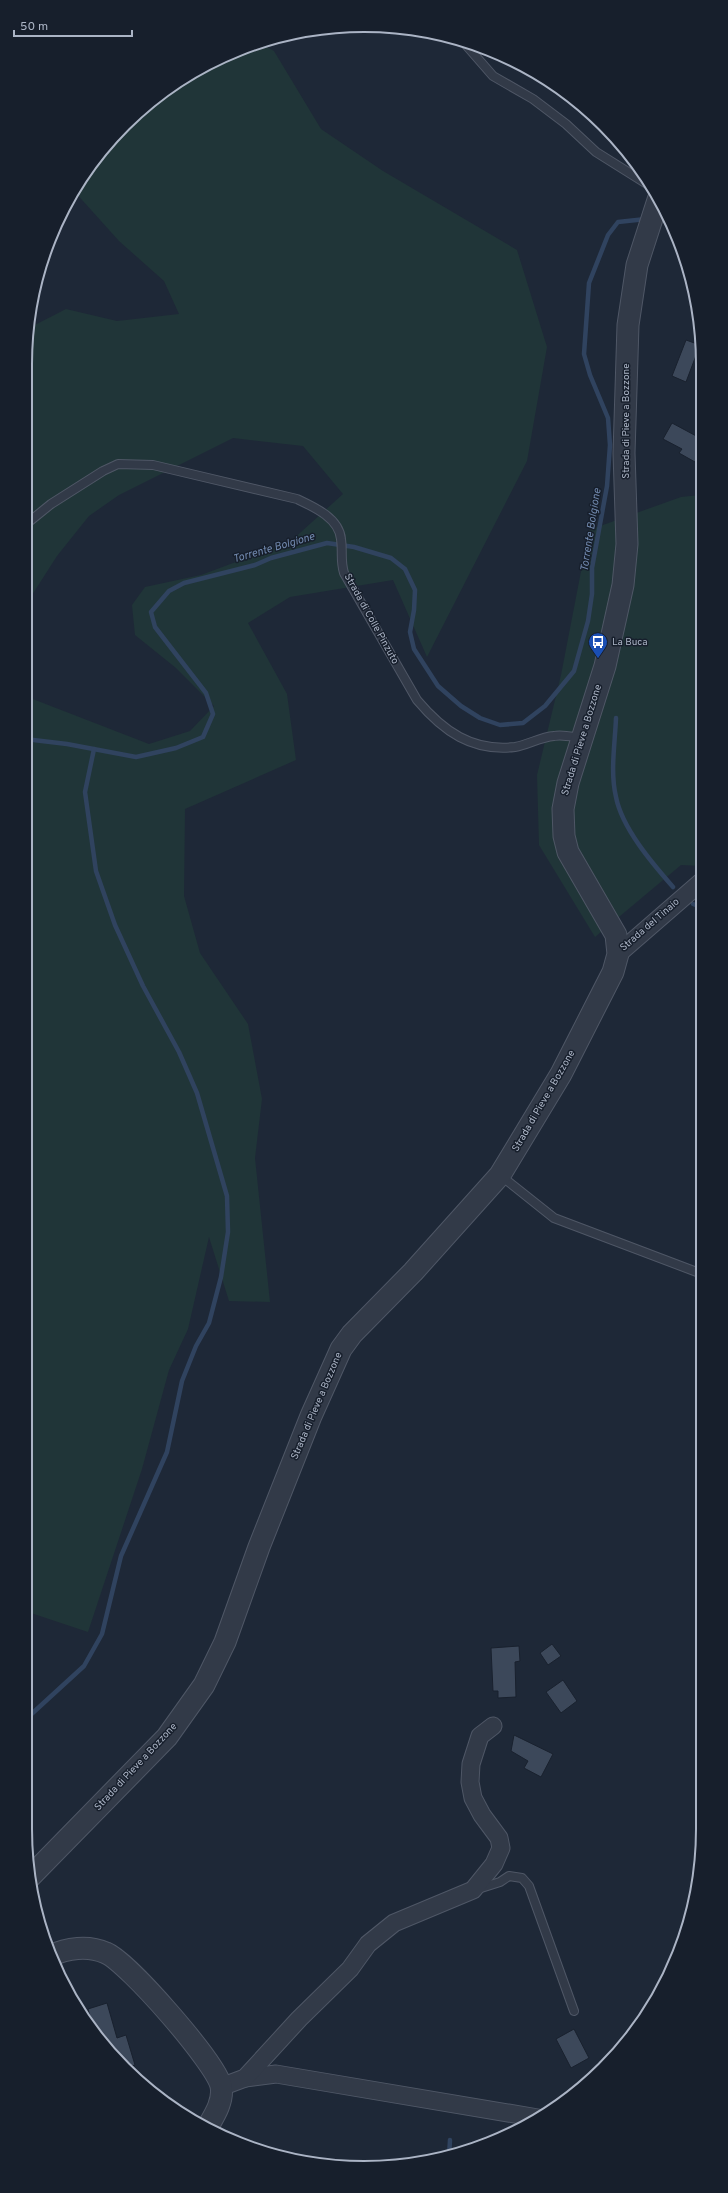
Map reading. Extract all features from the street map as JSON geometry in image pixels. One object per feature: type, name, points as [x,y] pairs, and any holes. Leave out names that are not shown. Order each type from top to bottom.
[{"type":"street","name":"Strada di Pieve a Bozzone","points":[[35,1872],[167,1736],[197,1696],[211,1672],[225,1642],[259,1547],[311,1416],[341,1349],[352,1334],[413,1272],[500,1175],[561,1074],[610,980],[618,954],[618,942],[614,929],[573,863],[564,836],[563,817],[565,794],[581,738],[605,666],[623,585],[627,544],[624,453],[627,342],[634,277],[646,234],[656,206]]},
{"type":"street","name":"Strada del Tinaio","points":[[618,954],[696,886]]},
{"type":"street","points":[[245,2078],[298,2019],[350,1969],[368,1944],[394,1924],[473,1890],[494,1864],[501,1848],[499,1838],[482,1815],[473,1798],[470,1782],[471,1764],[480,1736],[493,1726]]},
{"type":"street","points":[[56,1954],[66,1950],[85,1948],[100,1951],[112,1956],[136,1978],[199,2048],[216,2075],[221,2087],[219,2103],[209,2123]]},
{"type":"street","points":[[221,2087],[245,2078],[276,2074],[530,2117]]},
{"type":"lane","points":[[470,50],[493,76],[533,99],[566,124],[596,152],[640,180]]},
{"type":"lane","name":"Strada di Colle Pinzuto","points":[[32,519],[51,504],[102,471],[118,464],[135,463],[153,465],[297,500],[318,509],[337,526],[341,538],[340,558],[347,578],[417,700],[432,718],[451,734],[470,743],[490,747],[516,747],[554,736],[581,738]]},
{"type":"lane","points":[[500,1175],[554,1218],[696,1272]]},
{"type":"lane","points":[[473,1890],[500,1882],[510,1876],[522,1878],[526,1882],[529,1886],[574,2011]]},
{"type":"green space","points":[[267,47],[274,51],[321,129],[383,171],[517,250],[547,347],[527,461],[427,657],[393,580],[290,597],[248,623],[287,694],[296,760],[185,809],[184,896],[200,953],[248,1024],[262,1099],[255,1158],[270,1302],[229,1301],[209,1237],[188,1329],[169,1370],[142,1469],[88,1632],[32,1613],[32,699],[149,744],[190,731],[214,706],[176,668],[135,635],[132,605],[145,587],[201,575],[290,542],[343,494],[303,446],[233,438],[119,495],[89,516],[57,556],[32,595],[32,364],[35,325],[66,309],[117,321],[179,314],[164,281],[119,241],[78,195],[101,162],[114,145],[145,114],[180,88],[217,66]]},
{"type":"green space","points":[[696,495],[696,866],[681,865],[595,937],[539,845],[537,775],[561,675],[589,530],[681,497]]},
{"type":"building","points":[[686,340],[695,343],[696,356],[686,382],[672,376]]},
{"type":"building","points":[[672,423],[696,436],[695,462],[679,453],[682,449],[663,439]]},
{"type":"building","points":[[552,1644],[561,1656],[548,1665],[540,1653]]},
{"type":"building","points":[[519,1646],[520,1661],[515,1662],[516,1697],[498,1698],[498,1691],[493,1691],[491,1648]]},
{"type":"building","points":[[563,1680],[577,1701],[561,1713],[546,1692]]},
{"type":"building","points":[[514,1735],[553,1754],[541,1777],[524,1768],[528,1761],[511,1751]]},
{"type":"building","points":[[107,2003],[117,2038],[126,2035],[135,2065],[131,2066],[114,2048],[90,2015],[88,2009]]},
{"type":"building","points":[[574,2029],[589,2058],[571,2068],[556,2039]]},
{"type":"waterway","name":"Torrente Bolgione","points":[[32,740],[67,744],[136,757],[176,748],[203,737],[213,714],[206,693],[155,627],[151,612],[169,591],[184,583],[255,565],[271,558],[327,543],[354,547],[391,558],[405,569],[415,590],[414,610],[410,632],[414,649],[438,686],[461,706],[480,718],[500,725],[523,723],[545,706],[574,671],[588,621],[592,594],[592,568],[607,486],[610,445],[608,418],[590,375],[584,354],[589,283],[608,235],[618,222],[646,219]]},
{"type":"waterway","name":"Torrente Bolgione","points":[[657,219],[663,219]]},
{"type":"waterway","points":[[616,718],[613,778],[619,809],[624,821],[639,845],[673,887]]},
{"type":"waterway","points":[[32,1714],[84,1666],[102,1634],[121,1556],[167,1452],[182,1381],[196,1346],[209,1323],[221,1277],[228,1232],[227,1196],[197,1093],[179,1052],[143,986],[115,925],[96,871],[85,792],[94,749]]},
{"type":"waterway","points":[[449,2150],[450,2140]]},
{"type":"place","name":"La Buca","points":[[598,659]]}]
